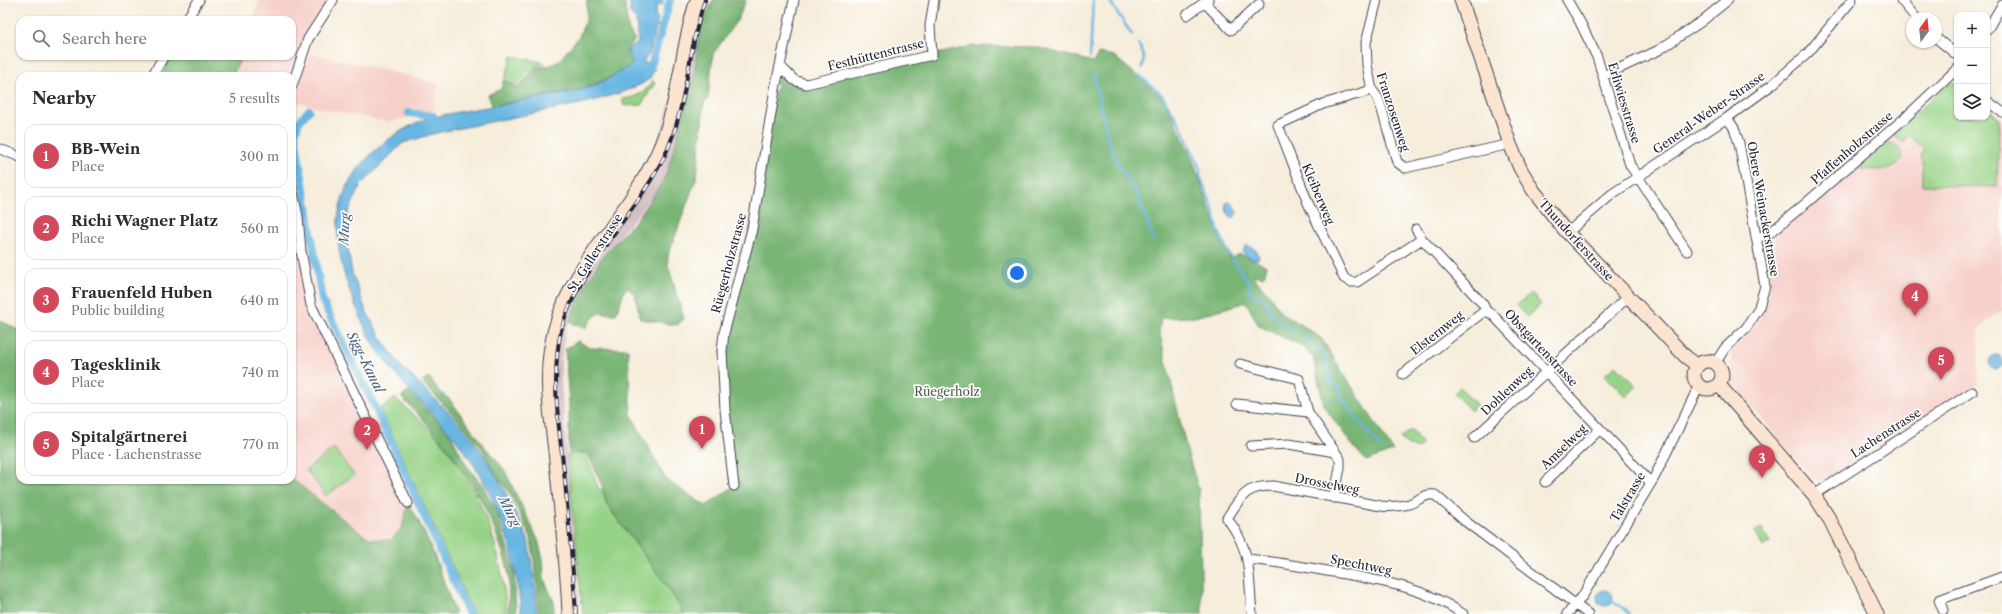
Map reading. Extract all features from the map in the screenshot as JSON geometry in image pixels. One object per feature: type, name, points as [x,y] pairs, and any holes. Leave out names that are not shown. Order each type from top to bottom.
[{"type":"street","points":[[189,16],[199,0]]},
{"type":"street","points":[[296,74],[308,39],[333,0]]},
{"type":"street","name":"St. Gallerstrasse","points":[[569,614],[566,567],[549,397],[549,364],[553,336],[570,290],[587,262],[632,198],[658,153],[673,106],[688,34],[698,0]]},
{"type":"street","name":"Rüegerholzstrasse","points":[[734,486],[725,410],[722,352],[724,333],[752,229],[780,66],[794,0]]},
{"type":"street","name":"Festhüttenstrasse","points":[[780,66],[794,80],[806,84],[932,55],[930,26],[934,0]]},
{"type":"street","name":"Franzosenweg","points":[[1377,0],[1365,54],[1372,90],[1378,98],[1397,162],[1405,168],[1510,144]]},
{"type":"street","name":"Thundorferstrasse","points":[[1461,0],[1510,144],[1520,168],[1533,190],[1567,233],[1686,357],[1697,365]]},
{"type":"street","points":[[1603,76],[1659,50],[1702,21],[1728,0]]},
{"type":"street","name":"General-Weber-Strasse","points":[[1567,233],[1598,204],[1727,118],[1773,84],[1808,53],[1852,0]]},
{"type":"street","points":[[1901,0],[1911,12]]},
{"type":"street","points":[[1187,16],[1207,2],[1231,30],[1259,4]]},
{"type":"street","name":"Erliwiesstrasse","points":[[1572,2],[1590,41],[1603,76],[1630,165],[1687,251]]},
{"type":"street","points":[[1990,25],[2002,5]]},
{"type":"street","points":[[1942,43],[1954,53]]},
{"type":"street","points":[[154,72],[162,60]]},
{"type":"street","name":"Pfaffenholzstrasse","points":[[1758,238],[1771,232],[1805,204],[1954,74]]},
{"type":"street","name":"Kleiberweg","points":[[1372,90],[1323,104],[1278,125],[1308,203],[1344,278],[1350,282],[1357,282],[1422,239]]},
{"type":"street","points":[[1990,103],[2002,112]]},
{"type":"street","name":"Obere Weinackerstrasse","points":[[1716,362],[1727,346],[1746,328],[1758,310],[1765,286],[1758,238],[1738,136],[1727,118]]},
{"type":"street","points":[[0,149],[16,155]]},
{"type":"street","points":[[296,207],[301,251],[311,305],[408,503]]},
{"type":"street","name":"Obstgartenstrasse","points":[[1416,229],[1422,239],[1483,304],[1486,311],[1492,314],[1650,483]]},
{"type":"street","name":"Dohlenweg","points":[[1474,438],[1628,298]]},
{"type":"street","name":"Elsternweg","points":[[1403,374],[1486,311]]},
{"type":"street","points":[[1704,361],[1716,362],[1723,372],[1722,381],[1719,385],[1707,389],[1699,386],[1694,378],[1697,365],[1704,361]]},
{"type":"street","points":[[1240,364],[1299,379],[1308,412],[1340,459],[1340,468],[1334,498]]},
{"type":"street","points":[[1719,385],[1814,495],[1830,520],[1877,614]]},
{"type":"street","name":"Talstrasse","points":[[1567,614],[1576,604],[1650,483],[1676,435],[1699,386]]},
{"type":"street","name":"Lachenstrasse","points":[[1814,495],[1972,392]]},
{"type":"street","points":[[1237,404],[1308,412]]},
{"type":"street","name":"Amselweg","points":[[1545,482],[1600,429]]},
{"type":"street","points":[[1251,446],[1289,444],[1335,452]]},
{"type":"street","name":"Drosselweg","points":[[1248,559],[1237,532],[1226,518],[1241,496],[1250,489],[1261,486],[1273,486],[1334,498],[1396,507],[1410,504],[1426,495],[1435,495],[1466,521],[1576,604]]},
{"type":"street","points":[[1248,559],[1252,614]]},
{"type":"street","name":"Spechtweg","points":[[1248,559],[1279,562],[1384,581],[1435,598],[1463,614]]},
{"type":"street","points":[[1943,610],[1939,600],[2002,578]]},
{"type":"street","points":[[1576,604],[1588,614]]},
{"type":"shaded area","points":[[259,0],[333,0],[294,72],[234,72],[240,60],[296,60],[296,16],[254,16]]},
{"type":"shaded area","points":[[702,0],[709,0],[699,31],[696,73],[667,173],[659,189],[601,259],[580,295],[565,333],[561,359],[561,383],[578,588],[579,614],[574,614],[554,377],[559,330],[575,291],[642,191]]},
{"type":"shaded area","points":[[309,53],[439,83],[432,112],[389,122],[323,109],[296,101]]},
{"type":"shaded area","points":[[1954,82],[1954,120],[1990,120],[1990,109],[2002,118],[2002,310],[1983,325],[1979,331],[1978,384],[1822,482],[1814,480],[1732,384],[1731,350],[1755,327],[1764,312],[1769,294],[1771,274],[1769,253],[1776,235],[1922,109],[1946,86]]},
{"type":"shaded area","points":[[296,213],[311,305],[408,503],[402,528],[391,540],[371,539],[358,531],[296,482]]},
{"type":"green space","points":[[587,0],[624,0],[629,31],[635,40],[626,51],[633,64],[611,77],[585,88],[492,106],[488,95],[501,89],[503,81],[517,87],[536,68],[551,65],[559,61],[579,36],[586,20]]},
{"type":"green space","points":[[713,0],[746,0],[738,19],[713,54],[708,99],[704,102],[697,176],[668,256],[668,265],[684,319],[677,325],[640,319],[635,294],[626,287],[616,314],[600,313],[593,318],[586,328],[569,322],[580,295],[601,259],[637,219],[659,188],[667,173],[694,78],[699,32]]},
{"type":"green space","name":"Rüegerholz","points":[[973,46],[1036,47],[1093,62],[1099,53],[1114,56],[1164,99],[1192,158],[1218,232],[1230,259],[1240,254],[1267,266],[1264,277],[1252,275],[1270,296],[1282,314],[1321,338],[1393,451],[1366,461],[1349,441],[1324,406],[1313,357],[1300,345],[1259,326],[1246,302],[1195,317],[1161,318],[1159,330],[1187,451],[1199,491],[1202,614],[683,614],[671,592],[607,504],[602,486],[587,452],[569,453],[569,403],[565,349],[578,341],[590,348],[628,349],[631,414],[666,480],[706,506],[734,486],[722,351],[742,269],[780,66],[802,84]]},
{"type":"green space","points":[[512,56],[546,63],[535,67],[515,85],[504,81]]},
{"type":"green space","points":[[162,60],[240,60],[234,72],[154,72]]},
{"type":"green space","points":[[652,80],[655,83],[641,105],[624,106],[622,99],[640,94],[650,85]]},
{"type":"green space","points":[[1954,83],[1954,120],[1990,120],[1990,110],[1999,118],[1997,187],[1923,185],[1923,162],[1921,158],[1924,149],[1907,134],[1904,143],[1892,135],[1946,86]]},
{"type":"green space","points":[[1889,142],[1899,148],[1901,159],[1898,164],[1889,169],[1882,170],[1858,168],[1858,165],[1882,144]]},
{"type":"green space","points":[[1531,293],[1541,304],[1527,317],[1516,306]]},
{"type":"green space","points":[[0,320],[16,329],[16,484],[296,484],[296,482],[358,531],[371,539],[391,540],[402,528],[408,503],[429,543],[455,614],[0,614]]},
{"type":"green space","points":[[1616,365],[1637,386],[1626,397],[1605,375]]},
{"type":"green space","points":[[429,377],[439,391],[450,400],[485,447],[504,469],[538,540],[543,559],[544,579],[554,602],[554,614],[538,614],[538,589],[531,538],[511,496],[497,477],[483,450],[462,424],[422,382]]},
{"type":"green space","points":[[1460,387],[1477,405],[1471,411],[1454,393]]},
{"type":"green space","points":[[409,391],[450,434],[467,466],[482,485],[497,512],[514,571],[516,614],[508,614],[508,571],[502,549],[489,516],[469,478],[457,461],[417,413],[401,397]]},
{"type":"green space","points":[[395,398],[440,440],[467,479],[478,500],[495,544],[504,590],[506,614],[474,614],[380,409]]},
{"type":"green space","points":[[1411,430],[1423,444],[1417,449],[1407,445],[1400,438]]},
{"type":"green space","points":[[334,448],[354,475],[326,496],[306,470]]},
{"type":"green space","points":[[585,453],[599,490],[603,489],[606,504],[671,592],[681,608],[682,614],[583,614],[567,455]]},
{"type":"green space","points":[[1762,528],[1770,543],[1763,547],[1755,531]]},
{"type":"water","name":"Murg","points":[[630,0],[658,0],[655,16],[658,19],[649,55],[643,61],[655,69],[650,78],[642,84],[620,93],[589,102],[436,133],[403,143],[361,185],[348,213],[347,243],[352,273],[366,311],[384,343],[401,366],[461,425],[482,452],[503,487],[528,539],[536,590],[536,614],[521,614],[516,573],[506,535],[500,517],[483,481],[472,462],[449,432],[387,363],[372,342],[363,323],[352,297],[339,249],[338,227],[340,207],[347,187],[358,169],[374,152],[395,135],[414,124],[443,115],[582,89],[604,81],[633,64],[627,50],[638,43],[636,20],[630,13]]},
{"type":"water","points":[[1229,201],[1237,213],[1234,218],[1228,214],[1226,210],[1226,203]]},
{"type":"water","points":[[1247,245],[1256,250],[1259,255],[1258,259],[1252,259],[1244,254],[1243,250]]},
{"type":"water","points":[[1993,355],[1999,355],[2003,359],[2003,365],[1999,369],[1993,369],[1989,365],[1989,359]]},
{"type":"water","points":[[1605,590],[1612,595],[1613,598],[1608,605],[1605,606],[1598,601],[1597,598],[1602,591]]},
{"type":"waterway","points":[[656,0],[660,2]]},
{"type":"waterway","points":[[644,73],[652,63],[670,0]]},
{"type":"waterway","points":[[1090,57],[1093,0]]},
{"type":"waterway","points":[[1109,0],[1132,35]]},
{"type":"waterway","points":[[653,25],[662,28]]},
{"type":"waterway","points":[[1138,44],[1143,55],[1142,68]]},
{"type":"waterway","points":[[1094,74],[1108,140],[1119,166],[1135,190],[1154,240]]},
{"type":"waterway","points":[[1139,75],[1162,95],[1179,123],[1200,169],[1200,176],[1213,209],[1218,230],[1229,254],[1248,281],[1250,293],[1262,298],[1268,304],[1269,311],[1274,314],[1279,323],[1297,332]]},
{"type":"waterway","name":"Sigg-Kanal","points":[[296,131],[298,123],[309,110]]},
{"type":"waterway","name":"Sigg-Kanal","points":[[409,113],[433,116],[434,124]]},
{"type":"waterway","name":"Sigg-Kanal","points":[[296,141],[322,300],[374,405],[469,614]]},
{"type":"waterway","points":[[1304,336],[1320,351],[1326,361],[1331,382],[1340,388],[1342,400],[1348,404],[1352,413],[1381,448]]},
{"type":"waterway","points":[[1613,602],[1629,614]]},
{"type":"railway","points":[[576,614],[557,406],[556,368],[561,331],[569,308],[580,286],[593,264],[653,177],[665,155],[673,136],[683,98],[694,38],[705,0]]},
{"type":"place","name":"Tagesklinik","points":[[1915,316]]},
{"type":"place","name":"Spitalgärtnerei","points":[[1941,380]]},
{"type":"place","name":"BB-Wein","points":[[702,449]]},
{"type":"place","name":"Richi Wagner Platz","points":[[367,450]]},
{"type":"place","name":"Frauenfeld Huben","points":[[1762,478]]}]
